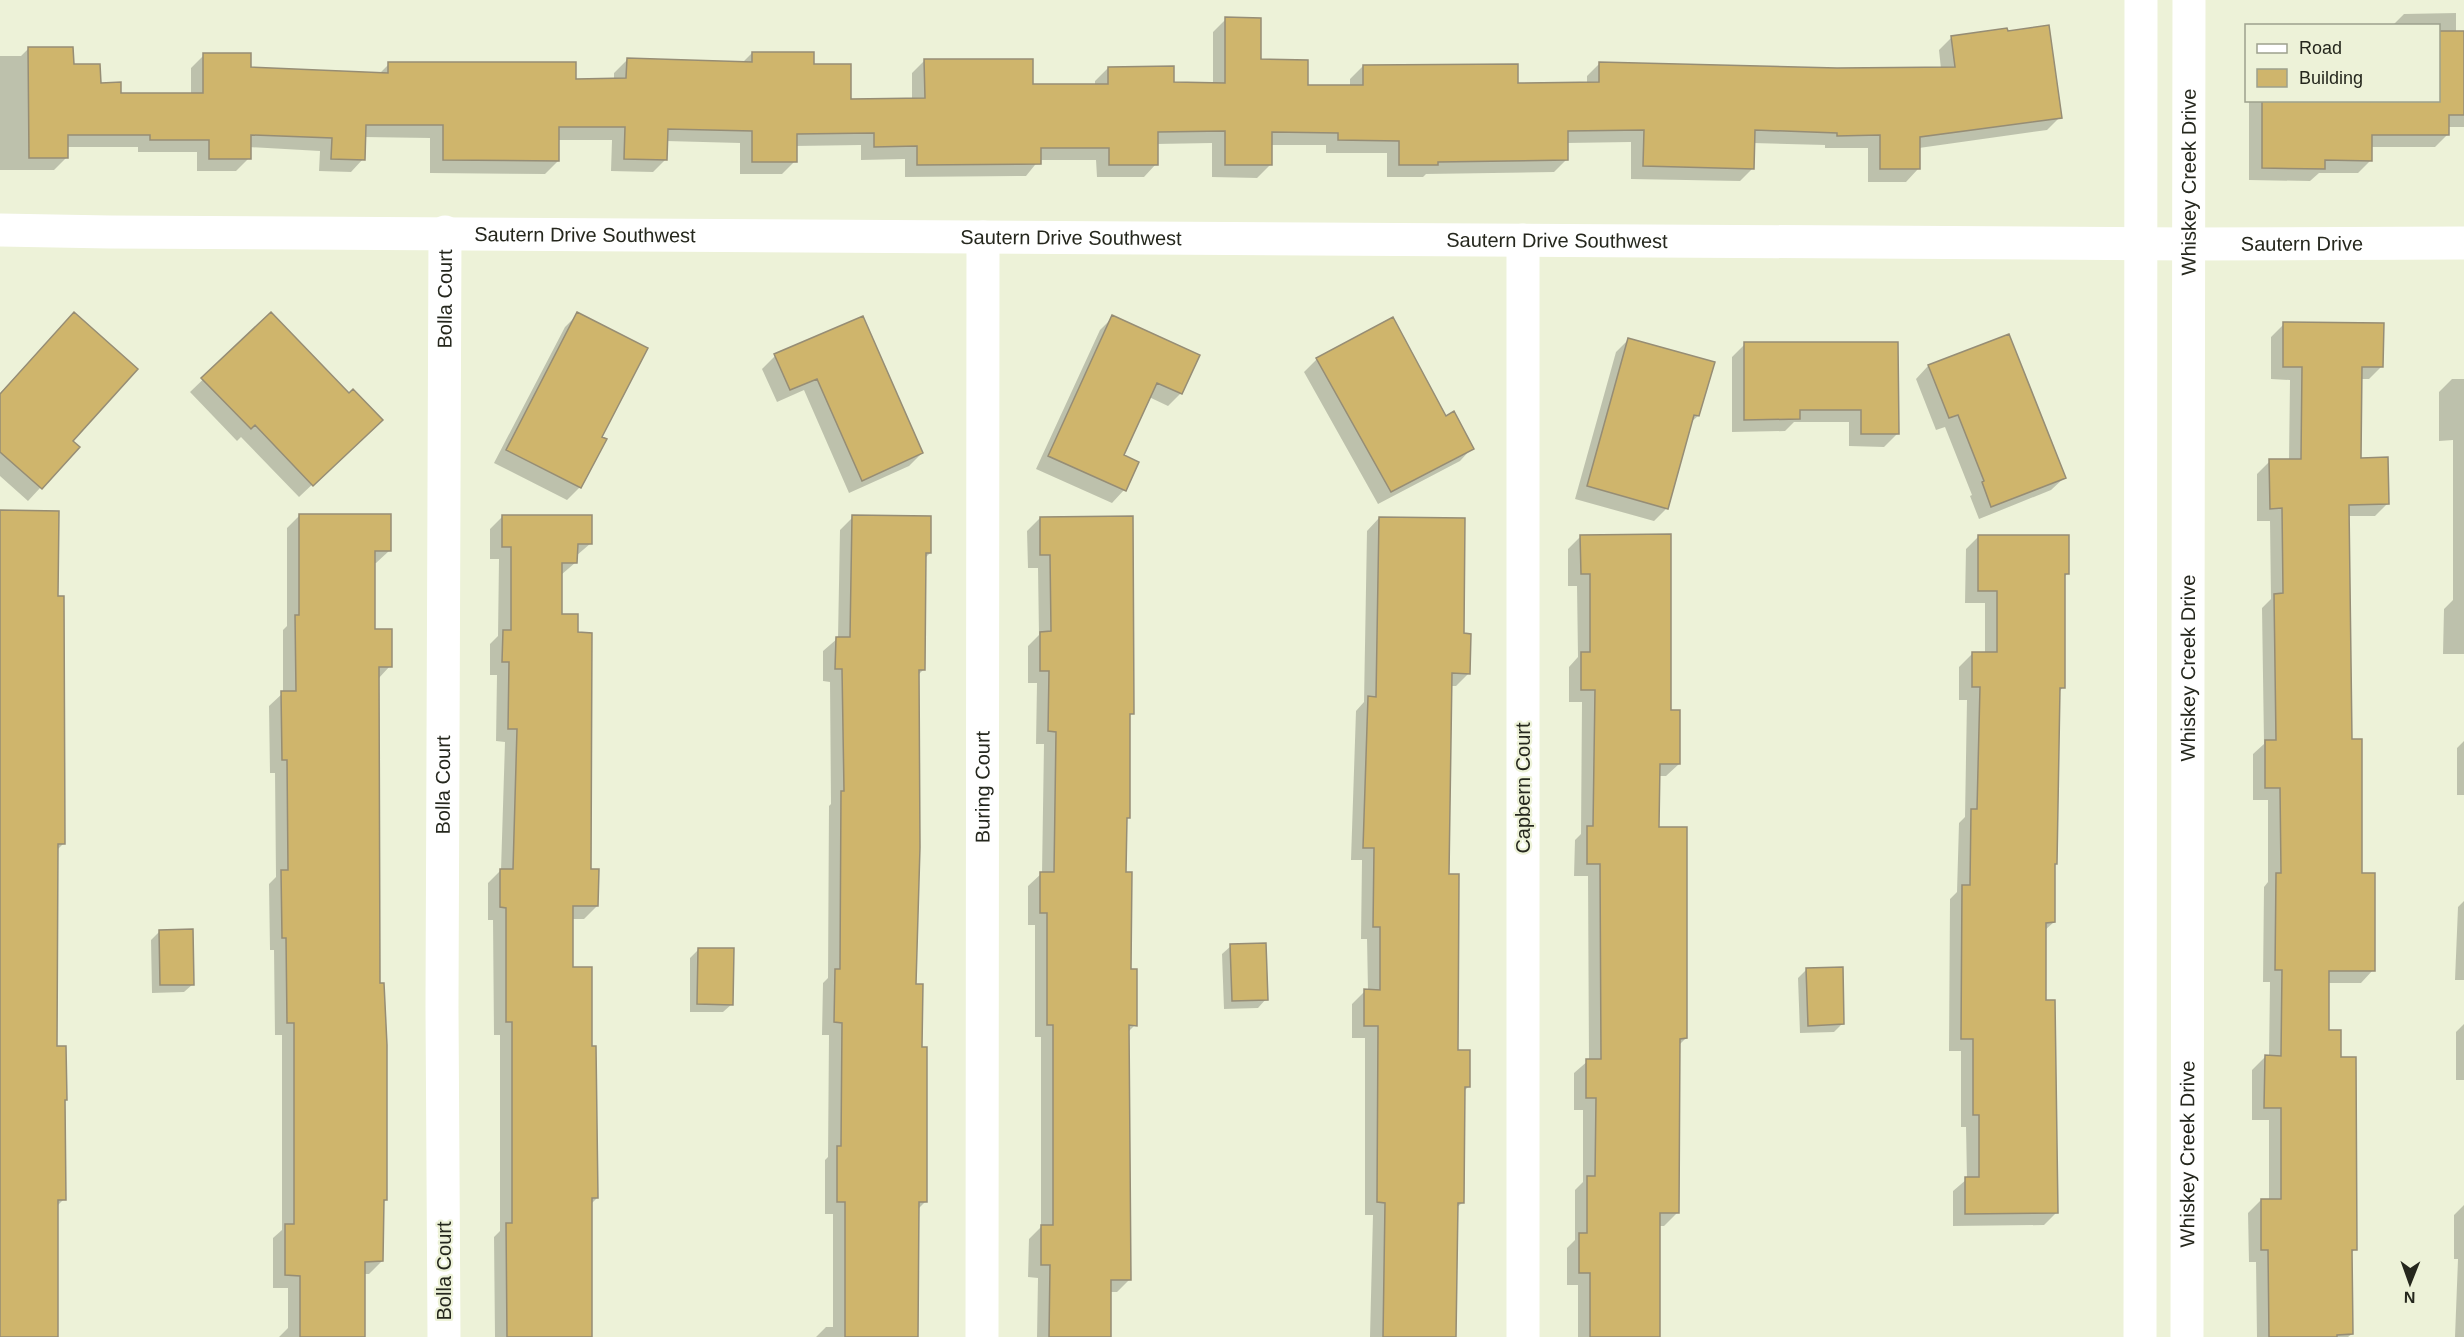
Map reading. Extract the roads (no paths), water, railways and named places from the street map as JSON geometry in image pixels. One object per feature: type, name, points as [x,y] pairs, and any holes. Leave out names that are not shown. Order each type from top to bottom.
[{"type":"street","points":[[2140,1337],[2141,0]]},
{"type":"street","name":"Whiskey Creek Drive","points":[[2187,1337],[2189,0]]},
{"type":"street","name":"Sautern Drive Southwest","points":[[0,230],[2141,243]]},
{"type":"street","name":"Bolla Court","points":[[444,1337],[442,995],[445,232]]},
{"type":"street","name":"Buring Court","points":[[982,1337],[983,237]]},
{"type":"street","name":"Capbern Court","points":[[1522,1337],[1523,240]]},
{"type":"street","name":"Sautern Drive","points":[[2141,243],[2464,243]]}]
